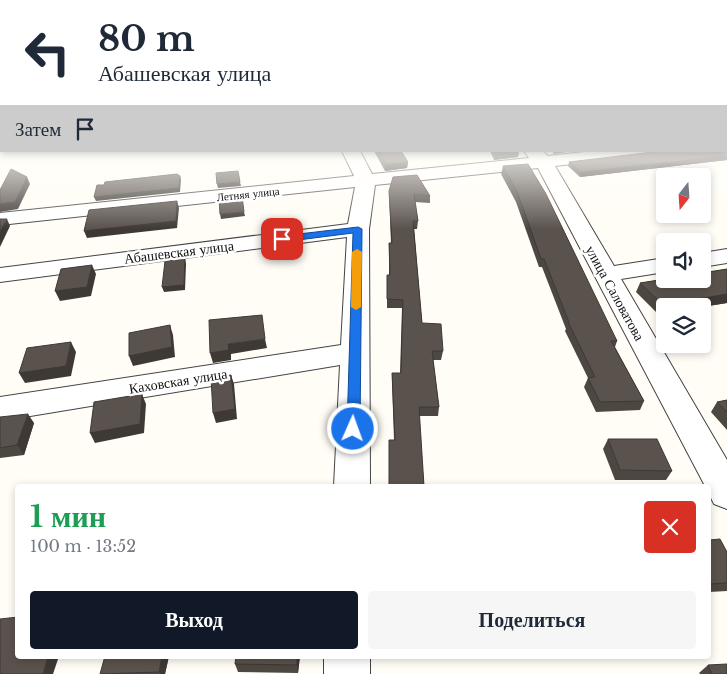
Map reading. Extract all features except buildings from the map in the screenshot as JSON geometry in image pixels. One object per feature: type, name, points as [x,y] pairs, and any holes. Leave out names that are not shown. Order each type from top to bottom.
[{"type":"street","points":[[352,484],[358,229],[366,181],[359,166]]},
{"type":"street","name":"Летняя улица","points":[[0,219],[366,181],[466,166]]},
{"type":"street","name":"улица Саловатова","points":[[544,166],[726,490]]},
{"type":"street","name":"Абашевская улица","points":[[0,276],[358,229]]},
{"type":"street","points":[[711,259],[727,256]]},
{"type":"street","points":[[605,275],[656,267]]},
{"type":"street","name":"Каховская улица","points":[[0,409],[355,353]]},
{"type":"street","points":[[347,674],[348,659]]},
{"type":"slow traffic","points":[[356,307],[357,252]]},
{"type":"route","points":[[282,239],[358,229],[353,429]]}]
